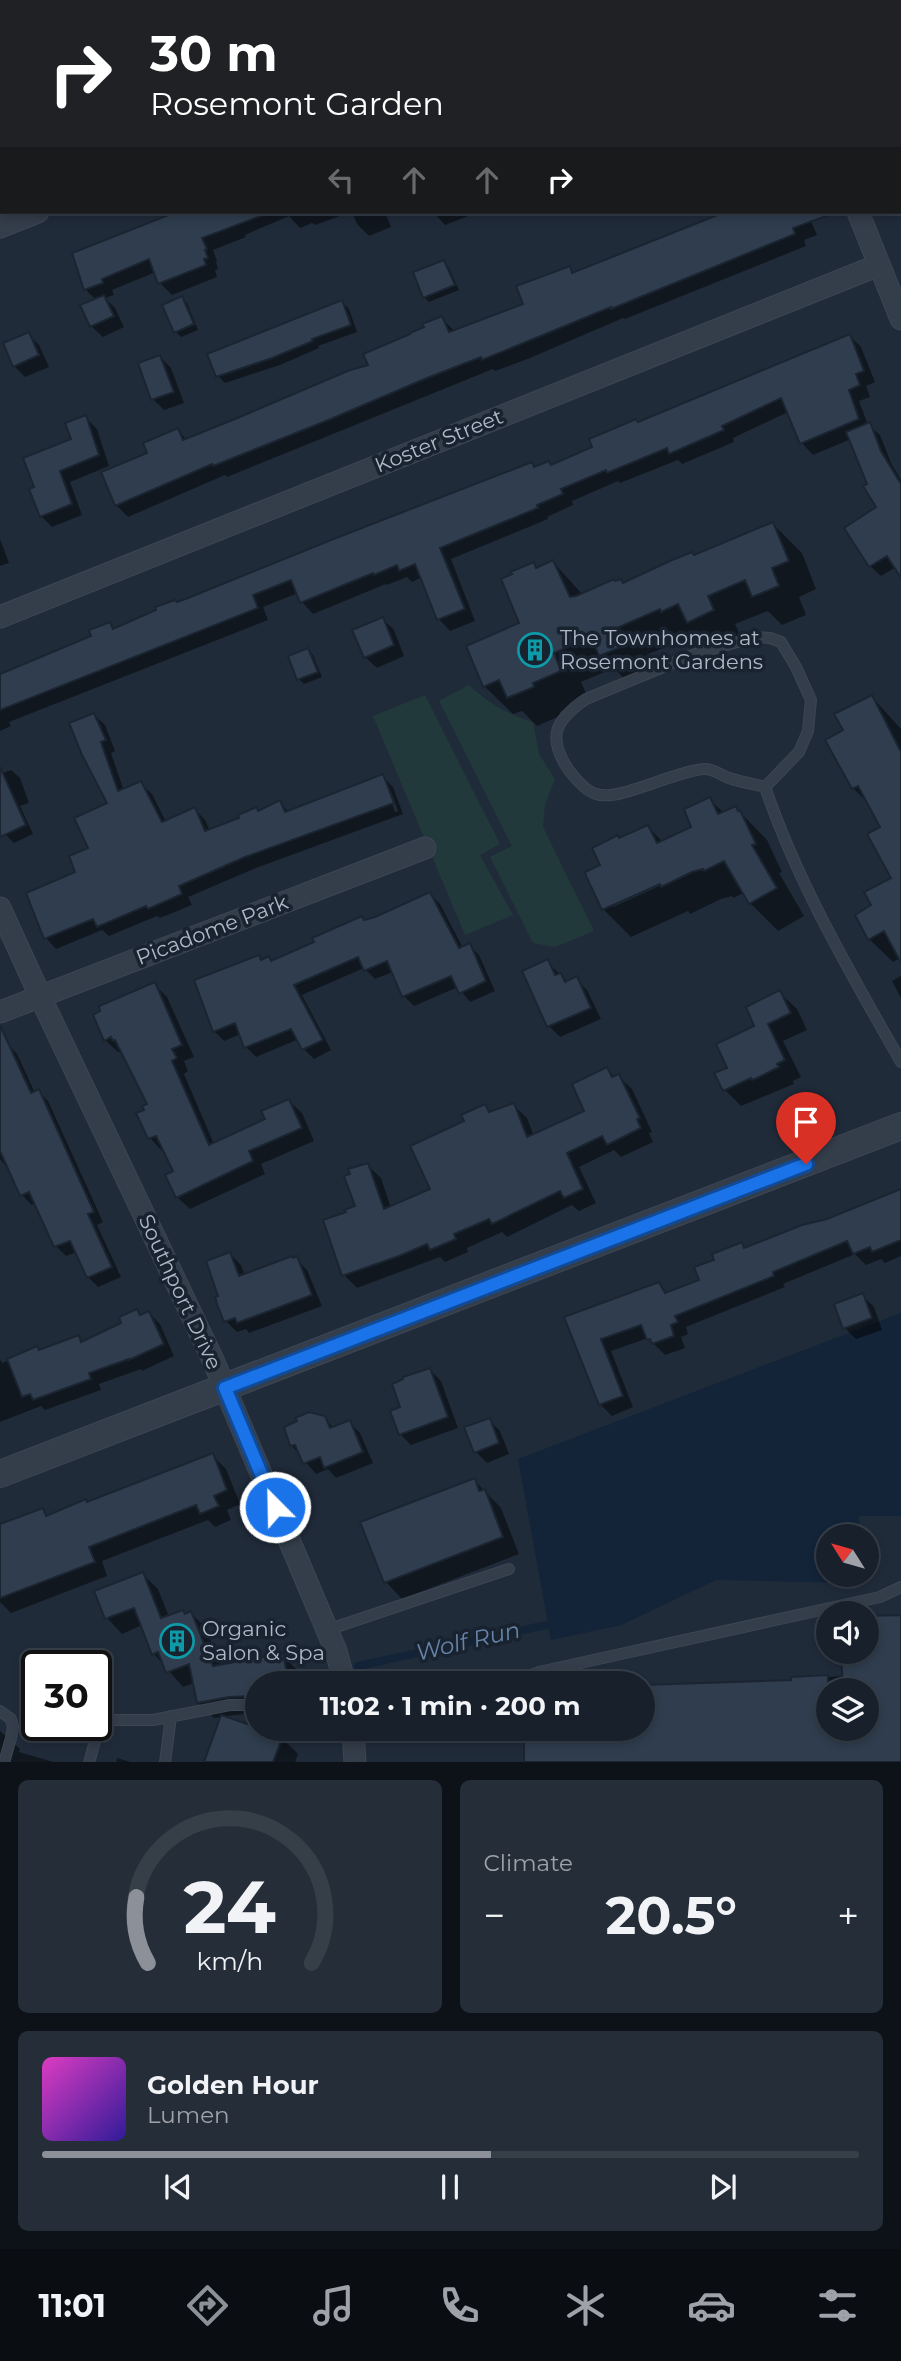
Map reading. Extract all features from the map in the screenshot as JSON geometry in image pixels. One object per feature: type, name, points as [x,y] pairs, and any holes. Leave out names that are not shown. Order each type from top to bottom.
[{"type":"street","points":[[0,227],[33,214]]},
{"type":"street","points":[[859,214],[901,319]]},
{"type":"street","name":"Koster Street","points":[[0,617],[878,265]]},
{"type":"street","name":"Picadome Park","points":[[0,1012],[425,848]]},
{"type":"street","name":"Southport Drive","points":[[0,908],[225,1388],[336,1651],[341,1671]]},
{"type":"street","points":[[0,1474],[901,1126]]},
{"type":"street","points":[[354,1741],[355,1762]]},
{"type":"lane","points":[[755,637],[770,638],[781,642],[811,700],[808,731],[799,752],[765,787],[729,778],[709,768],[684,771],[616,795],[595,794],[573,776],[557,752],[557,727],[570,709],[586,699],[695,654],[755,637]]},
{"type":"lane","points":[[765,787],[804,882],[856,983],[901,1062]]},
{"type":"lane","points":[[327,1630],[509,1569]]},
{"type":"lane","points":[[544,1671],[880,1597],[901,1587]]},
{"type":"lane","points":[[89,1762],[98,1730],[109,1720],[153,1720],[230,1705],[245,1705]]},
{"type":"lane","points":[[0,1711],[10,1719],[13,1727],[4,1762]]},
{"type":"lane","points":[[165,1762],[171,1716]]},
{"type":"green space","points":[[469,685],[499,708],[533,722],[539,754],[555,779],[545,805],[543,827],[594,931],[555,947],[533,943],[490,857],[512,846],[439,701]]},
{"type":"green space","points":[[425,695],[500,844],[480,855],[513,915],[465,935],[373,716]]},
{"type":"water","points":[[901,1313],[901,1516],[859,1516],[859,1524],[816,1524],[816,1582],[716,1580],[621,1625],[551,1640],[518,1459]]},
{"type":"building","points":[[171,214],[266,214],[202,238],[207,249],[208,258],[204,259],[206,265],[158,284],[149,259],[102,279],[103,283],[84,290],[72,253]]},
{"type":"building","points":[[720,214],[832,214],[793,228],[795,234],[611,309],[482,360],[481,357],[427,378],[115,506],[101,472],[147,453],[143,443],[178,428],[183,440],[350,370],[368,365],[363,354],[424,327],[422,324],[442,316],[449,332],[523,304],[516,286],[570,266],[572,273]]},
{"type":"building","points":[[444,260],[455,285],[423,298],[413,272]]},
{"type":"building","points":[[104,295],[114,316],[90,327],[80,305]]},
{"type":"building","points":[[182,296],[194,324],[174,333],[162,305]]},
{"type":"building","points":[[342,300],[351,325],[312,339],[313,341],[272,358],[216,377],[207,354]]},
{"type":"building","points":[[29,332],[39,355],[13,367],[3,343]]},
{"type":"building","points":[[850,334],[864,371],[856,374],[860,385],[849,390],[859,419],[800,444],[781,398],[722,426],[724,430],[669,454],[667,448],[561,489],[563,494],[537,505],[538,508],[440,548],[465,609],[437,620],[415,564],[399,571],[397,565],[374,575],[373,573],[300,603],[291,580],[253,595],[258,608],[0,710],[0,674],[91,636],[89,630],[110,622],[113,629],[156,610],[155,607],[188,598],[532,462],[534,467],[549,461],[551,465],[592,447],[589,439],[636,419],[638,422]]},
{"type":"building","points":[[160,355],[174,392],[151,400],[138,363]]},
{"type":"building","points":[[86,415],[99,455],[60,471],[72,504],[40,517],[29,489],[34,487],[23,458],[71,439],[65,423]]},
{"type":"building","points":[[870,422],[881,451],[901,484],[901,578],[887,556],[869,567],[844,528],[876,507],[863,486],[867,484],[846,432]]},
{"type":"building","points":[[773,522],[789,561],[772,568],[779,586],[752,597],[745,580],[708,596],[714,610],[687,623],[678,604],[661,612],[660,609],[619,627],[626,645],[599,656],[591,637],[554,653],[561,671],[533,683],[534,687],[507,698],[499,680],[483,687],[466,646],[519,623],[501,579],[512,574],[510,572],[534,562],[536,568],[553,560],[570,597],[576,596],[614,579],[621,579],[623,583],[672,560],[692,552],[694,555]]},
{"type":"building","points":[[383,617],[394,645],[364,658],[352,630]]},
{"type":"building","points":[[308,648],[318,672],[297,680],[288,656]]},
{"type":"building","points":[[872,695],[901,752],[901,963],[884,931],[868,940],[855,915],[871,905],[864,892],[891,878],[867,834],[880,827],[858,786],[852,789],[825,740],[843,730],[834,714]]},
{"type":"building","points":[[94,713],[106,740],[101,742],[118,791],[141,781],[162,822],[195,807],[205,831],[239,818],[238,815],[257,807],[258,811],[280,800],[285,812],[383,774],[394,803],[245,857],[179,886],[182,894],[148,909],[146,906],[97,927],[93,919],[44,939],[26,893],[75,872],[69,856],[88,848],[74,818],[107,803],[69,723]]},
{"type":"building","points":[[0,767],[26,825],[0,837]]},
{"type":"building","points":[[710,797],[718,814],[736,806],[738,811],[740,810],[756,844],[752,845],[777,888],[749,904],[724,861],[661,887],[660,884],[602,910],[585,872],[600,865],[592,848],[618,835],[619,838],[648,825],[657,843],[691,827],[684,809]]},
{"type":"building","points":[[430,892],[459,948],[470,943],[486,981],[459,994],[451,976],[402,997],[387,961],[364,971],[358,957],[294,985],[323,1040],[302,1050],[291,1029],[244,1048],[235,1023],[213,1032],[194,980],[259,955],[261,960],[269,956],[271,961],[314,942],[312,938],[362,916],[364,920],[375,917]]},
{"type":"building","points":[[548,959],[555,975],[561,973],[565,982],[577,976],[591,1008],[547,1027],[522,971]]},
{"type":"building","points":[[155,982],[182,1045],[172,1049],[177,1058],[172,1061],[209,1145],[265,1119],[261,1111],[289,1099],[302,1128],[249,1151],[253,1161],[176,1198],[165,1175],[173,1171],[156,1136],[148,1139],[136,1113],[144,1110],[142,1106],[147,1104],[115,1040],[111,1037],[104,1041],[93,1015],[100,1011],[99,1006]]},
{"type":"building","points":[[780,990],[791,1013],[768,1024],[785,1060],[777,1064],[779,1067],[757,1078],[751,1078],[723,1091],[714,1073],[727,1068],[716,1044],[754,1026],[746,1007]]},
{"type":"building","points":[[0,1025],[31,1093],[39,1089],[94,1212],[88,1214],[112,1267],[87,1278],[70,1241],[54,1247],[29,1192],[20,1196],[0,1151]]},
{"type":"building","points":[[607,1067],[612,1077],[619,1074],[640,1118],[637,1119],[641,1128],[607,1145],[602,1136],[567,1153],[583,1189],[564,1198],[560,1191],[492,1224],[489,1219],[454,1234],[456,1239],[430,1250],[427,1244],[342,1276],[323,1220],[355,1206],[344,1176],[350,1174],[348,1169],[368,1163],[384,1209],[430,1189],[410,1146],[464,1121],[461,1115],[485,1104],[489,1112],[514,1103],[527,1137],[584,1111],[572,1084]]},
{"type":"building","points":[[901,1189],[901,1240],[872,1252],[870,1247],[853,1254],[847,1241],[773,1272],[774,1276],[675,1316],[678,1322],[671,1325],[674,1336],[652,1344],[650,1339],[647,1340],[641,1325],[601,1339],[623,1396],[599,1405],[564,1317],[659,1282],[665,1293],[699,1280],[694,1267],[714,1260],[712,1254],[742,1242],[744,1248]]},
{"type":"building","points":[[230,1252],[239,1276],[297,1256],[312,1295],[237,1323],[235,1318],[224,1322],[206,1261]]},
{"type":"building","points":[[863,1293],[872,1318],[843,1329],[834,1304]]},
{"type":"building","points":[[137,1309],[140,1315],[149,1311],[164,1344],[129,1360],[89,1373],[91,1379],[33,1400],[30,1394],[22,1397],[7,1359],[37,1346],[39,1350],[79,1335],[81,1342],[121,1323],[119,1317]]},
{"type":"building","points":[[430,1368],[448,1417],[399,1435],[390,1411],[400,1407],[392,1384],[403,1377]]},
{"type":"building","points":[[309,1412],[325,1416],[330,1428],[350,1420],[363,1452],[324,1468],[320,1457],[303,1464],[295,1445],[290,1446],[284,1427]]},
{"type":"building","points":[[490,1418],[499,1443],[474,1453],[464,1427]]},
{"type":"building","points":[[213,1453],[227,1490],[214,1496],[219,1506],[200,1514],[196,1505],[89,1547],[95,1562],[0,1598],[0,1524],[43,1508],[46,1516]]},
{"type":"building","points":[[475,1478],[479,1491],[485,1489],[503,1537],[384,1583],[360,1522]]},
{"type":"building","points":[[143,1572],[161,1618],[183,1610],[185,1614],[191,1611],[213,1666],[283,1653],[286,1671],[245,1671],[245,1696],[197,1703],[189,1664],[166,1673],[158,1652],[152,1655],[134,1608],[105,1619],[94,1591]]},
{"type":"building","points":[[901,1615],[901,1762],[524,1762],[524,1741],[655,1741],[655,1685],[791,1680],[791,1677],[828,1675],[828,1678],[816,1678],[816,1741],[879,1741],[879,1678],[842,1678],[842,1664],[879,1664],[879,1616]]},
{"type":"building","points":[[221,1715],[245,1723],[245,1741],[281,1741],[273,1762],[204,1762]]},
{"type":"waterway","name":"Wolf Run","points":[[358,1666],[556,1623]]},
{"type":"place","name":"The Townhomes at Rosemont Gardens","points":[[535,650]]},
{"type":"place","name":"Organic Salon & Spa","points":[[177,1641]]},
{"type":"route","points":[[275,1507],[225,1388],[806,1164]]}]
